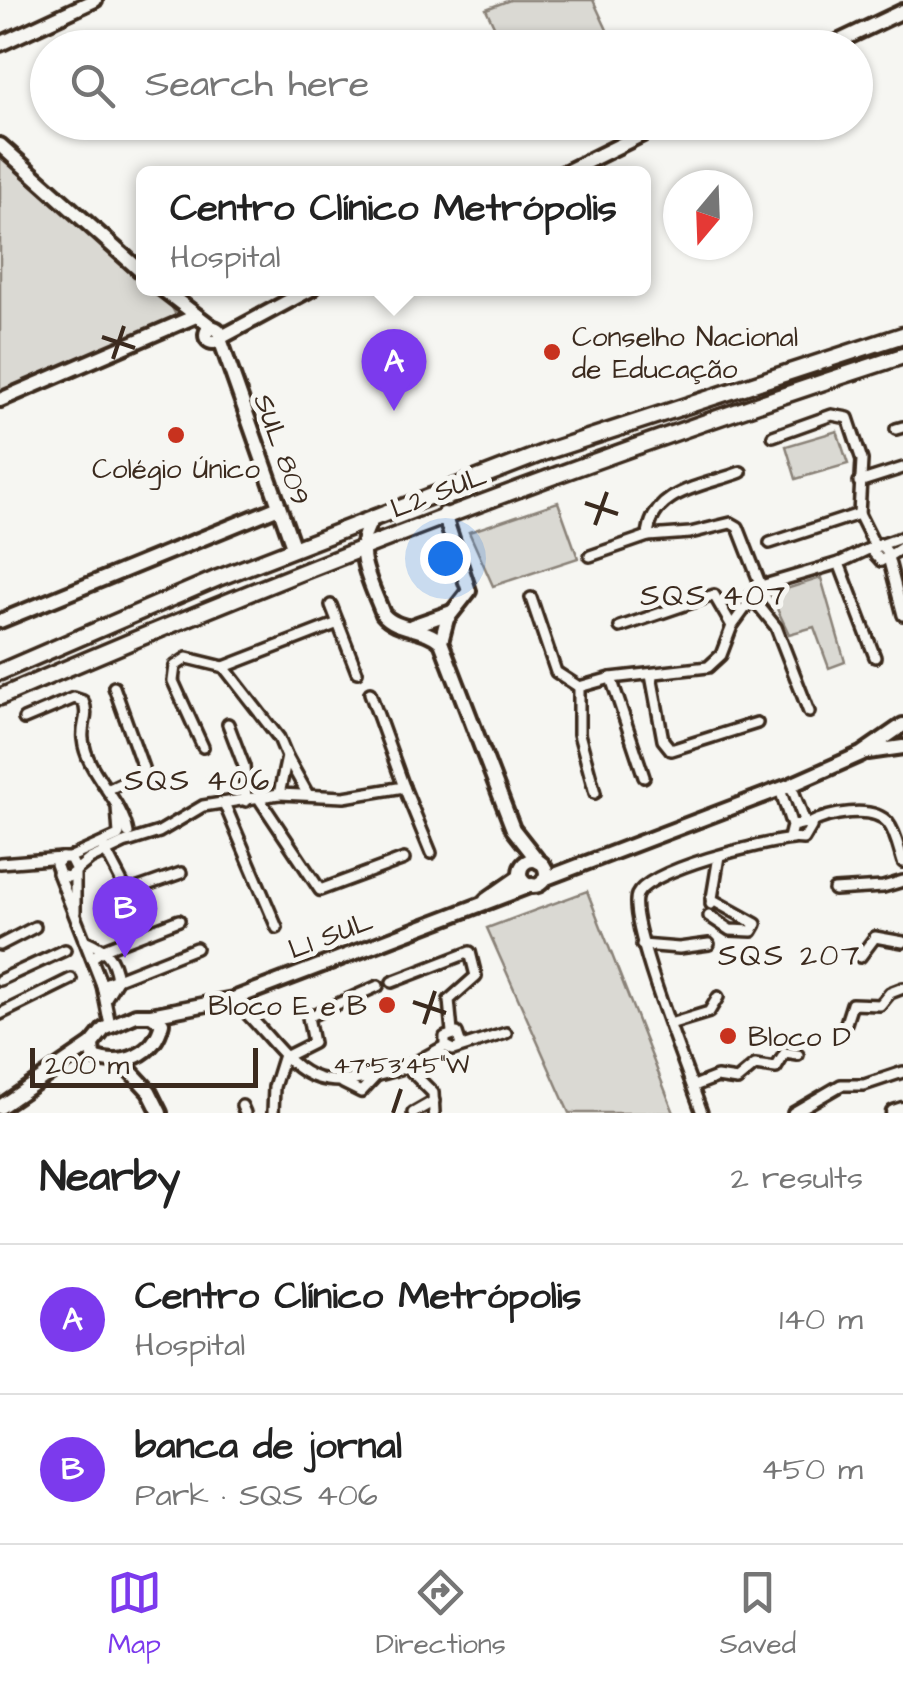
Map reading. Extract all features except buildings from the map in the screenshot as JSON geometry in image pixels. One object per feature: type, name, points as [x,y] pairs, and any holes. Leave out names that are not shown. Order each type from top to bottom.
[{"type":"main road","name":"L2 SUL","points":[[0,672],[374,516],[511,465],[903,335]]},
{"type":"main road","name":"L2 SUL","points":[[0,698],[224,601],[444,514],[903,356]]},
{"type":"main road","points":[[771,379],[770,390],[778,396]]},
{"type":"main road","points":[[749,386],[758,393],[756,404]]},
{"type":"main road","points":[[511,465],[511,480],[523,486]]},
{"type":"main road","points":[[489,474],[498,487],[492,497]]},
{"type":"main road","points":[[250,566],[245,578],[254,590]]},
{"type":"main road","points":[[218,578],[226,586],[224,601]]},
{"type":"main road","points":[[894,1113],[903,1110]]},
{"type":"street","points":[[0,44],[88,2]]},
{"type":"street","points":[[863,30],[903,11]]},
{"type":"street","points":[[578,166],[631,140]]},
{"type":"street","points":[[0,145],[136,267]]},
{"type":"street","name":"SUL 809","points":[[170,296],[214,335],[294,549]]},
{"type":"street","points":[[214,335],[298,296]]},
{"type":"street","points":[[0,400],[194,318]]},
{"type":"street","points":[[226,366],[244,323]]},
{"type":"street","points":[[773,436],[832,415],[845,416],[862,460],[859,514],[881,553],[903,614]]},
{"type":"street","points":[[860,482],[903,468]]},
{"type":"street","points":[[648,536],[651,518],[662,501],[741,472]]},
{"type":"street","points":[[0,621],[279,507]]},
{"type":"street","points":[[442,642],[452,612],[469,591],[444,514]]},
{"type":"street","points":[[770,544],[859,514]]},
{"type":"street","points":[[374,516],[363,534],[361,549],[386,619],[430,632],[442,642],[513,829],[540,873]]},
{"type":"street","points":[[590,556],[648,536],[734,524],[761,586]]},
{"type":"street","points":[[881,553],[903,538]]},
{"type":"street","points":[[531,598],[556,672],[579,687],[612,678],[712,665],[732,626],[761,586],[903,547]]},
{"type":"street","points":[[842,561],[875,657]]},
{"type":"street","points":[[620,627],[714,595],[732,626]]},
{"type":"street","points":[[752,596],[776,627],[809,712]]},
{"type":"street","points":[[330,605],[357,672]]},
{"type":"street","points":[[410,626],[452,612]]},
{"type":"street","points":[[203,747],[173,681],[174,669],[186,658],[224,667],[338,623]]},
{"type":"street","points":[[224,667],[279,738],[307,793]]},
{"type":"street","points":[[652,675],[664,740],[672,750],[757,723]]},
{"type":"street","points":[[612,678],[644,777]]},
{"type":"street","points":[[108,789],[139,776],[143,768],[114,687]]},
{"type":"street","points":[[579,687],[579,734],[595,794]]},
{"type":"street","points":[[370,693],[431,854]]},
{"type":"street","points":[[24,719],[81,699],[88,713],[83,740],[117,805],[124,837]]},
{"type":"street","points":[[228,724],[244,766],[246,801]]},
{"type":"street","name":"L1 SUL","points":[[110,1025],[126,1018],[191,1010],[252,993],[486,900],[520,873],[540,873],[575,864],[786,787],[861,754],[903,725]]},
{"type":"street","name":"L1 SUL","points":[[861,754],[900,748]]},
{"type":"street","points":[[279,794],[287,757]]},
{"type":"street","points":[[281,782],[300,782]]},
{"type":"street","points":[[18,859],[68,877],[124,837],[148,836],[203,806],[279,794],[344,797],[404,787]]},
{"type":"street","points":[[786,787],[808,827]]},
{"type":"street","points":[[786,787],[791,832],[802,840],[808,827]]},
{"type":"street","points":[[260,800],[320,890],[404,859]]},
{"type":"street","points":[[224,804],[276,928]]},
{"type":"street","points":[[702,1113],[642,946],[634,905],[641,889],[718,856],[768,842],[832,816],[861,813],[883,818],[903,862]]},
{"type":"street","points":[[513,829],[520,873],[540,873]]},
{"type":"street","points":[[0,861],[66,858],[104,848]]},
{"type":"street","points":[[104,848],[124,890],[130,894],[181,873]]},
{"type":"street","points":[[710,916],[718,856]]},
{"type":"street","points":[[66,858],[76,871],[75,915]]},
{"type":"street","points":[[57,871],[66,858]]},
{"type":"street","points":[[1,1109],[63,1068],[110,1025],[107,999],[57,871]]},
{"type":"street","name":"L1 SUL","points":[[486,900],[500,899],[540,873]]},
{"type":"street","points":[[834,890],[884,887],[903,881]]},
{"type":"street","points":[[710,916],[730,930],[755,928],[753,918],[721,908],[711,899]]},
{"type":"street","points":[[710,916],[721,908]]},
{"type":"street","points":[[92,958],[104,949],[179,920]]},
{"type":"street","points":[[0,945],[35,926]]},
{"type":"street","points":[[860,957],[875,937],[903,942]]},
{"type":"street","points":[[84,940],[104,949],[113,961],[117,980],[107,999]]},
{"type":"street","points":[[642,946],[684,948],[709,944]]},
{"type":"street","points":[[102,985],[196,948]]},
{"type":"street","points":[[0,980],[65,950]]},
{"type":"street","points":[[392,982],[470,952],[476,978],[449,1000],[452,1032]]},
{"type":"street","points":[[0,1014],[71,979]]},
{"type":"street","points":[[283,1058],[308,1048],[314,1040],[307,1019],[310,1015],[378,986]]},
{"type":"street","points":[[846,1022],[852,1004],[880,1005],[890,992],[903,988]]},
{"type":"street","points":[[249,1015],[252,993]]},
{"type":"street","points":[[672,1023],[709,1012],[718,997]]},
{"type":"street","points":[[107,999],[126,1018]]},
{"type":"street","points":[[233,999],[283,1058],[308,1075],[342,1082],[375,1077],[407,1067],[445,1046]]},
{"type":"street","name":"L1 SUL","points":[[162,1028],[191,1010]]},
{"type":"street","points":[[63,1068],[103,1060],[122,1062],[143,1053],[162,1028],[158,1018],[151,1015]]},
{"type":"street","points":[[452,1032],[461,1036],[461,1045]]},
{"type":"street","points":[[445,1046],[445,1037],[452,1032]]},
{"type":"street","points":[[445,1046],[454,1050],[506,1033]]},
{"type":"street","points":[[92,1044],[91,1054],[103,1060]]},
{"type":"street","points":[[143,1053],[149,1091]]},
{"type":"street","points":[[694,1086],[717,1078],[737,1080],[755,1065],[776,1068],[786,1053],[798,1055]]},
{"type":"street","points":[[273,1113],[274,1087],[283,1058]]},
{"type":"street","points":[[122,1062],[149,1091],[160,1113]]},
{"type":"street","points":[[407,1067],[433,1092],[434,1113]]},
{"type":"street","points":[[793,1113],[841,1085],[875,1083],[903,1072]]},
{"type":"street","points":[[413,1113],[434,1101]]},
{"type":"shaded area","points":[[510,0],[593,0],[607,30],[496,30],[486,9]]},
{"type":"shaded area","points":[[0,151],[136,273],[136,296],[161,296],[178,319],[0,394]]},
{"type":"shaded area","points":[[837,431],[848,464],[796,479],[786,446]]},
{"type":"shaded area","points":[[558,502],[578,558],[493,586],[469,532]]},
{"type":"shaded area","points":[[821,578],[845,662],[829,668],[814,627],[789,634],[770,594]]},
{"type":"shaded area","points":[[587,891],[674,1113],[569,1113],[487,928]]},
{"type":"place","name":"Conselho Nacional de Educação","points":[[552,352]]},
{"type":"place","name":"Centro Clínico Metrópolis","points":[[394,411]]},
{"type":"place","name":"Colégio Único","points":[[176,435]]},
{"type":"place","name":"banca de jornal","points":[[125,958]]},
{"type":"place","name":"Bloco E e B","points":[[387,1005]]},
{"type":"place","name":"Bloco D","points":[[728,1036]]},
{"type":"district","name":"SQS 407","points":[[714,595]]},
{"type":"district","name":"SQS 406","points":[[198,780]]},
{"type":"district","name":"SQS 207","points":[[790,955]]}]
